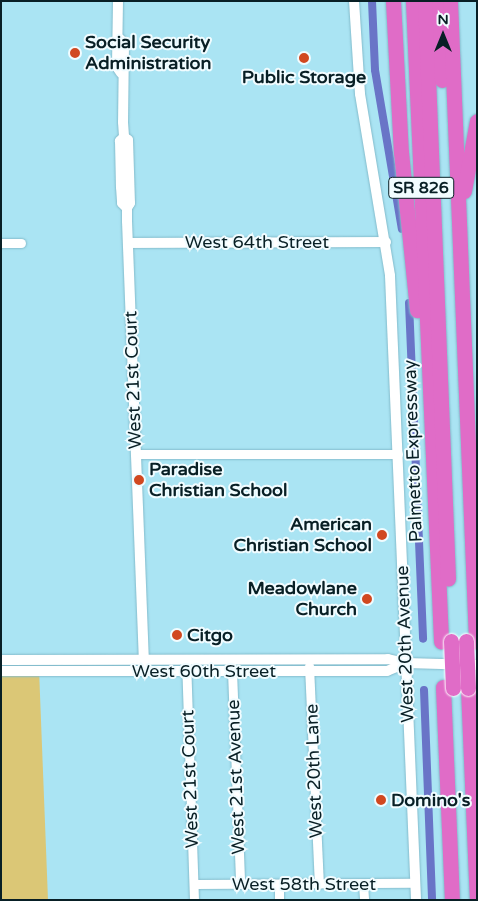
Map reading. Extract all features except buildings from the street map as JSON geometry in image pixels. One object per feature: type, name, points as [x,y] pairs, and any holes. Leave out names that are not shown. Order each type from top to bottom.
[{"type":"highway","points":[[393,1],[401,152],[416,308],[429,375]]},
{"type":"highway","name":"Palmetto Expressway","points":[[414,1],[429,375],[459,641],[477,666]]},
{"type":"highway","points":[[425,1],[459,641]]},
{"type":"highway","points":[[439,1],[459,641],[455,688],[461,900]]},
{"type":"highway","name":"Palmetto Expressway","points":[[450,1],[458,230],[459,641],[455,688],[452,900]]},
{"type":"highway","points":[[458,230],[477,121]]},
{"type":"highway","points":[[455,688],[477,900]]},
{"type":"street","name":"West 21st Court","points":[[118,1],[120,39],[124,43],[125,66],[121,73],[124,137],[128,140],[130,202],[127,208],[128,243],[144,671]]},
{"type":"street","name":"West 20th Avenue","points":[[354,1],[360,94],[386,242],[398,454],[416,900]]},
{"type":"street","name":"West 64th Street","points":[[128,243],[386,242]]},
{"type":"street","points":[[1,243],[20,243]]},
{"type":"street","points":[[135,454],[398,454]]},
{"type":"street","name":"West 21st Court","points":[[186,659],[194,900]]},
{"type":"street","name":"West 20th Lane","points":[[308,659],[319,884]]},
{"type":"street","name":"West 60th Street","points":[[1,660],[388,659],[406,663],[477,666]]},
{"type":"street","name":"West 60th Street","points":[[1,671],[387,671],[406,663]]},
{"type":"street","name":"West 21st Avenue","points":[[232,671],[240,884]]},
{"type":"street","name":"West 58th Street","points":[[194,884],[415,883]]},
{"type":"street","points":[[278,884],[279,900]]},
{"type":"street","points":[[363,884],[364,900]]},
{"type":"shaded area","points":[[1,669],[39,669],[48,900],[1,900]]},
{"type":"waterway","points":[[372,1],[375,70],[402,229]]},
{"type":"waterway","points":[[409,303],[423,639]]},
{"type":"waterway","points":[[424,690],[432,900]]},
{"type":"place","name":"Social Security Administration","points":[[75,53]]},
{"type":"place","name":"Public Storage","points":[[304,58]]},
{"type":"place","name":"Paradise Christian School","points":[[139,480]]},
{"type":"place","name":"American Christian School","points":[[382,535]]},
{"type":"place","name":"Meadowlane Church","points":[[367,599]]},
{"type":"place","name":"Citgo","points":[[177,635]]},
{"type":"place","name":"Domino's","points":[[381,800]]}]
